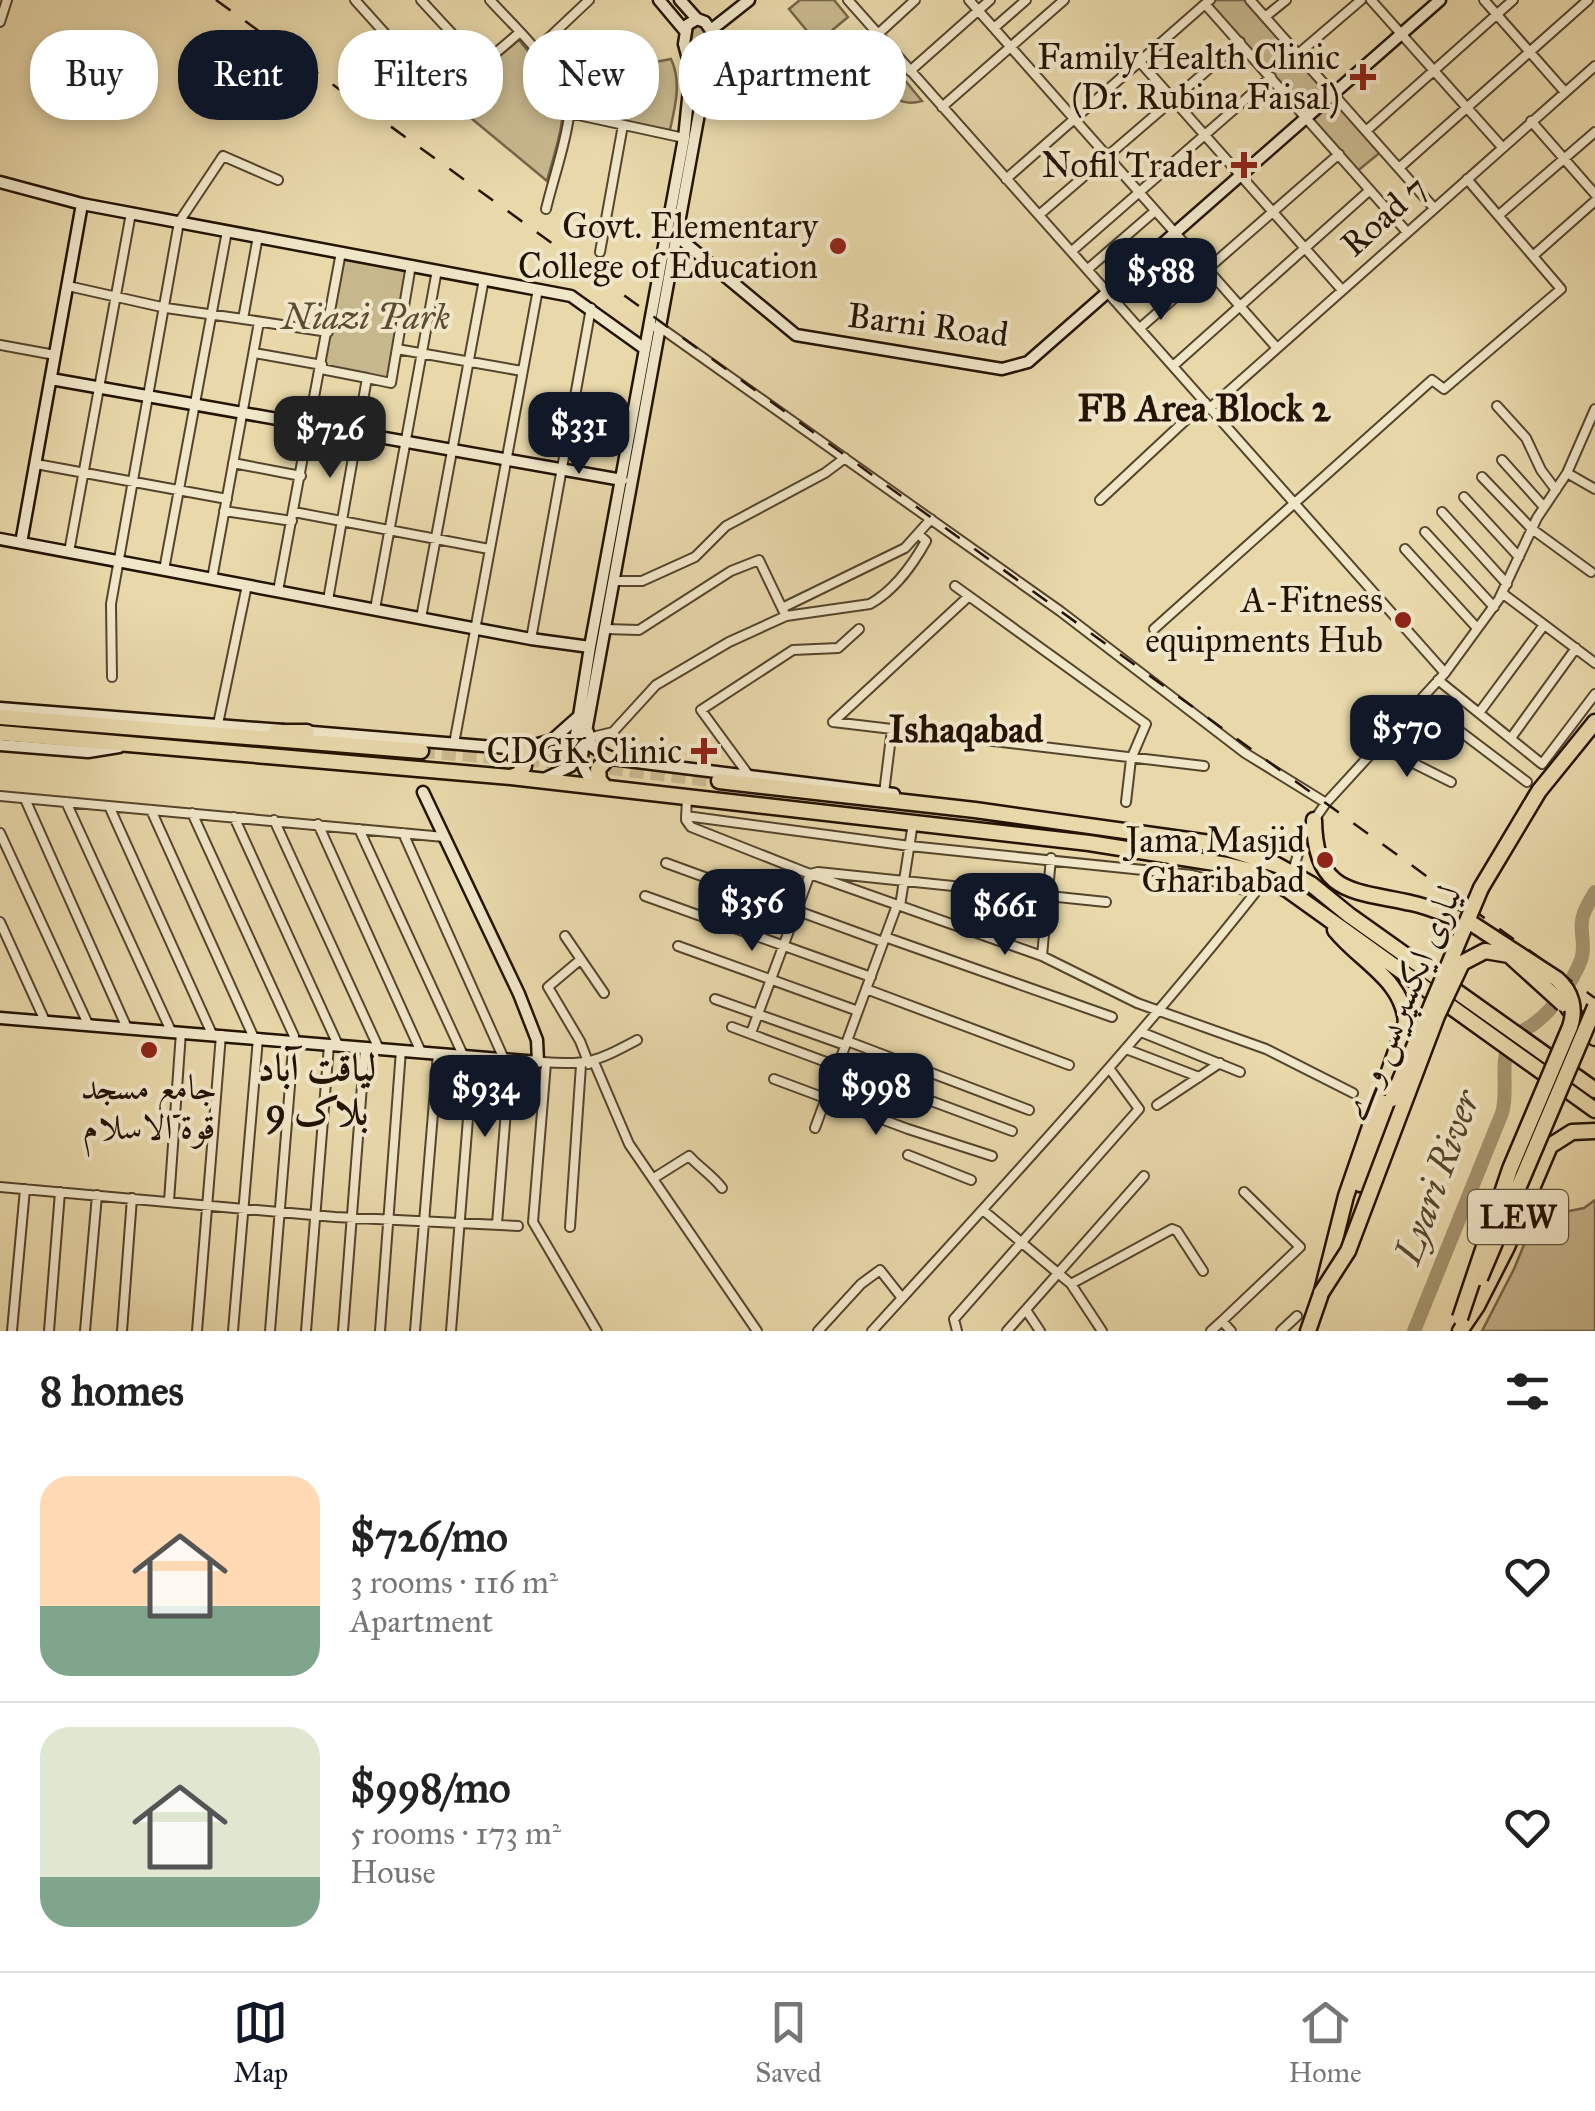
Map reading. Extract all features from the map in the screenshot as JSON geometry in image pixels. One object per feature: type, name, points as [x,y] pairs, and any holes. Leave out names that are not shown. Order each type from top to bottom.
[{"type":"highway","points":[[63,712],[170,732]]},
{"type":"highway","points":[[0,717],[420,752]]},
{"type":"highway","name":"لیاری ایکسپریس وے","points":[[1308,1331],[1392,1099],[1482,888],[1539,790],[1595,722]]},
{"type":"highway","points":[[204,734],[307,732]]},
{"type":"highway","points":[[0,734],[687,796],[1202,859],[1292,875],[1311,884],[1544,1074],[1595,1110]]},
{"type":"highway","points":[[511,778],[524,766],[520,750]]},
{"type":"highway","points":[[602,787],[598,769],[608,758]]},
{"type":"highway","points":[[718,781],[975,810],[1210,843],[1254,856],[1322,914],[1595,1090]]},
{"type":"highway","points":[[1314,820],[1315,851],[1321,864],[1331,880],[1347,890]]},
{"type":"highway","points":[[1311,884],[1347,890]]},
{"type":"highway","name":"LEW","points":[[1347,890],[1413,903],[1470,923],[1568,990],[1573,1011],[1570,1028],[1510,1169],[1458,1327]]},
{"type":"highway","points":[[1322,914],[1352,951],[1385,977],[1404,1004],[1406,1022],[1346,1196],[1322,1293]]},
{"type":"highway","points":[[1322,1293],[1348,1251],[1437,1016],[1462,963],[1485,951],[1509,955],[1595,1038]]},
{"type":"highway","name":"LEW","points":[[1458,1327],[1595,1008]]},
{"type":"highway","name":"LEW","points":[[1458,1327],[1477,1306],[1550,1146],[1572,1132],[1595,1131]]},
{"type":"street","points":[[0,22],[7,0]]},
{"type":"street","points":[[355,0],[382,30]]},
{"type":"street","points":[[421,0],[449,30]]},
{"type":"street","points":[[490,0],[523,38]]},
{"type":"street","points":[[572,0],[579,9]]},
{"type":"street","points":[[557,30],[589,0]]},
{"type":"street","points":[[658,0],[684,30]]},
{"type":"street","points":[[680,0],[712,30],[749,0]]},
{"type":"street","points":[[848,0],[874,30]]},
{"type":"street","points":[[882,30],[915,0]]},
{"type":"street","points":[[969,0],[1276,348]]},
{"type":"street","points":[[910,71],[990,0]]},
{"type":"street","points":[[994,28],[1026,0]]},
{"type":"street","points":[[942,107],[1064,0]]},
{"type":"street","points":[[1250,0],[1434,208]]},
{"type":"street","points":[[1265,17],[1286,0]]},
{"type":"street","points":[[1298,54],[1361,0]]},
{"type":"street","points":[[1370,0],[1502,147]]},
{"type":"street","name":"Barni Road","points":[[673,236],[796,335],[1002,369],[1028,362],[1440,0]]},
{"type":"street","points":[[1484,0],[1565,92]]},
{"type":"street","points":[[1366,132],[1513,0]]},
{"type":"street","points":[[1399,168],[1588,0]]},
{"type":"street","points":[[1006,179],[1208,2],[1407,232]]},
{"type":"street","points":[[686,30],[691,20],[697,19]]},
{"type":"street","points":[[503,46],[518,33]]},
{"type":"street","points":[[1039,215],[1240,42]]},
{"type":"street","points":[[1140,62],[1342,290]]},
{"type":"street","points":[[906,66],[1109,292],[1442,676],[1479,712],[1542,764],[1595,694]]},
{"type":"street","name":"Road 7","points":[[1100,500],[1595,66]]},
{"type":"street","points":[[1072,251],[1271,78]]},
{"type":"street","points":[[546,209],[568,120]]},
{"type":"street","points":[[598,120],[684,138]]},
{"type":"street","points":[[673,236],[686,120]]},
{"type":"street","points":[[602,787],[585,776],[581,766],[656,327],[698,120]]},
{"type":"street","points":[[1531,121],[1595,198],[1534,255]]},
{"type":"street","points":[[600,252],[623,125]]},
{"type":"street","points":[[1499,216],[1595,132]]},
{"type":"street","points":[[1140,328],[1339,154]]},
{"type":"street","points":[[112,677],[112,604],[118,561],[166,308],[178,222],[224,156],[278,180]]},
{"type":"street","points":[[1154,629],[1432,380],[1444,389],[1562,289],[1467,178]]},
{"type":"street","points":[[0,182],[82,204],[571,296],[646,349]]},
{"type":"street","points":[[1173,366],[1370,190]]},
{"type":"street","points":[[21,543],[82,204]]},
{"type":"street","points":[[1088,269],[1155,211]]},
{"type":"street","points":[[69,552],[131,213]]},
{"type":"street","points":[[164,570],[227,231]]},
{"type":"street","points":[[243,318],[258,236]]},
{"type":"street","points":[[278,591],[341,252]]},
{"type":"street","points":[[254,352],[391,383],[411,265]]},
{"type":"street","points":[[374,609],[436,270]]},
{"type":"street","points":[[421,618],[484,279]]},
{"type":"street","points":[[68,286],[166,308],[328,332]]},
{"type":"street","points":[[454,744],[538,289]]},
{"type":"street","points":[[531,638],[591,308]]},
{"type":"street","points":[[212,579],[259,322]]},
{"type":"street","points":[[540,780],[571,766],[646,349],[656,327]]},
{"type":"street","points":[[656,327],[1060,611],[1245,753],[1326,803]]},
{"type":"street","points":[[0,346],[55,355]]},
{"type":"street","points":[[397,350],[522,371]]},
{"type":"street","points":[[328,600],[367,378]]},
{"type":"street","points":[[51,379],[622,480]]},
{"type":"street","points":[[1497,406],[1526,438],[1556,490]]},
{"type":"street","points":[[1292,875],[1303,836],[1326,803],[1442,676],[1494,607],[1532,528],[1591,425],[1595,409]]},
{"type":"street","points":[[615,581],[642,581],[696,557],[726,526],[825,473],[845,458]]},
{"type":"street","points":[[1502,460],[1544,507]]},
{"type":"street","points":[[36,464],[226,499]]},
{"type":"street","points":[[233,464],[301,476]]},
{"type":"street","points":[[1566,472],[1595,488]]},
{"type":"street","points":[[1482,477],[1532,528],[1591,572]]},
{"type":"street","points":[[1464,497],[1519,557]]},
{"type":"street","points":[[224,511],[342,521],[489,549]]},
{"type":"street","points":[[1442,512],[1506,584]]},
{"type":"street","points":[[588,732],[614,732],[656,685],[905,548],[931,519]]},
{"type":"street","points":[[1425,532],[1494,607]]},
{"type":"street","points":[[784,612],[870,604],[911,567],[926,541],[918,534]]},
{"type":"street","points":[[0,539],[590,647]]},
{"type":"street","points":[[1405,549],[1477,628]]},
{"type":"street","points":[[606,629],[639,630],[731,572],[759,560],[784,612]]},
{"type":"street","points":[[218,724],[247,585]]},
{"type":"street","points":[[955,586],[1146,724],[1132,759],[1126,802]]},
{"type":"street","points":[[1502,594],[1595,664]]},
{"type":"street","points":[[969,596],[833,722],[1204,766]]},
{"type":"street","points":[[1479,712],[1544,625]]},
{"type":"street","points":[[750,776],[701,710],[793,650],[838,648],[859,629]]},
{"type":"street","points":[[1510,738],[1576,648]]},
{"type":"street","points":[[1420,701],[1527,782]]},
{"type":"street","points":[[0,708],[520,750],[552,740],[579,716]]},
{"type":"street","points":[[1402,721],[1416,737],[1436,749]]},
{"type":"street","points":[[884,793],[892,730]]},
{"type":"street","points":[[588,732],[592,746],[608,758],[884,793],[975,810]]},
{"type":"street","points":[[0,745],[88,752],[134,745]]},
{"type":"street","points":[[1379,746],[1452,782]]},
{"type":"street","points":[[422,792],[519,994],[537,1040],[542,1062],[533,1222],[596,1331]]},
{"type":"street","points":[[0,796],[444,836]]},
{"type":"street","points":[[687,796],[686,816],[691,827],[810,874],[1042,956],[1115,994],[1266,1050],[1353,1093]]},
{"type":"street","points":[[25,798],[128,1028]]},
{"type":"street","points":[[66,802],[176,1031],[169,1202]]},
{"type":"street","points":[[109,806],[217,1035],[197,1331]]},
{"type":"street","points":[[150,810],[256,1038],[233,1331]]},
{"type":"street","points":[[192,813],[294,1036],[270,1331]]},
{"type":"street","points":[[686,816],[910,846],[1192,875],[1255,893]]},
{"type":"street","points":[[234,817],[333,1045],[306,1331]]},
{"type":"street","points":[[274,820],[379,1048]]},
{"type":"street","points":[[815,1128],[898,906],[913,823]]},
{"type":"street","points":[[318,824],[421,1052]]},
{"type":"street","points":[[359,828],[468,1056],[451,1331]]},
{"type":"street","points":[[0,833],[88,1024]]},
{"type":"street","points":[[403,833],[507,1059],[496,1224]]},
{"type":"street","points":[[1254,856],[1303,836]]},
{"type":"street","points":[[1042,956],[1051,858]]},
{"type":"street","points":[[666,862],[1112,1017]]},
{"type":"street","points":[[872,1331],[1141,1032],[1272,872]]},
{"type":"street","points":[[810,874],[1106,902]]},
{"type":"street","points":[[751,1034],[810,874]]},
{"type":"street","points":[[645,896],[870,977]]},
{"type":"street","points":[[0,922],[45,1021]]},
{"type":"street","points":[[565,936],[604,993]]},
{"type":"street","points":[[678,946],[858,1011]]},
{"type":"street","points":[[580,960],[548,987],[580,1042],[629,1144],[757,1331]]},
{"type":"street","points":[[866,990],[1069,1065]]},
{"type":"street","points":[[715,999],[1028,1110]]},
{"type":"street","points":[[2,1014],[45,1021],[588,1064],[637,1040]]},
{"type":"street","points":[[732,1027],[1012,1132]]},
{"type":"street","points":[[1141,1032],[1240,1072]]},
{"type":"street","points":[[343,1331],[365,1047]]},
{"type":"street","points":[[1126,1049],[1199,1077]]},
{"type":"street","points":[[380,1331],[401,1050]]},
{"type":"street","points":[[415,1331],[438,1053]]},
{"type":"street","points":[[1156,1104],[1220,1063]]},
{"type":"street","points":[[570,1226],[588,1064]]},
{"type":"street","points":[[957,1331],[954,1319],[1139,1109],[1109,1068]]},
{"type":"street","points":[[774,1079],[992,1156]]},
{"type":"street","points":[[908,1155],[972,1180]]},
{"type":"street","points":[[654,1178],[688,1156],[708,1170],[722,1188]]},
{"type":"street","points":[[1007,1331],[1144,1176]]},
{"type":"street","points":[[0,1187],[352,1218],[518,1226]]},
{"type":"street","points":[[12,1331],[24,1189]]},
{"type":"street","points":[[49,1331],[60,1192]]},
{"type":"street","points":[[1212,1331],[1300,1247],[1244,1192]]},
{"type":"street","points":[[85,1331],[97,1195]]},
{"type":"street","points":[[122,1331],[132,1198]]},
{"type":"street","points":[[984,1210],[1070,1284],[1102,1331]]},
{"type":"street","points":[[1070,1284],[1172,1228],[1178,1231],[1203,1271]]},
{"type":"street","points":[[818,1331],[860,1284],[880,1270],[902,1298]]},
{"type":"street","points":[[1026,1310],[1040,1331]]},
{"type":"street","points":[[1281,1331],[1296,1316]]},
{"type":"street","points":[[1222,1321],[1231,1331]]},
{"type":"green space","points":[[800,0],[834,0],[848,17],[832,30],[806,30],[789,9]]},
{"type":"green space","points":[[1210,0],[1250,0],[1383,150],[1355,173],[1205,4]]},
{"type":"green space","points":[[699,22],[708,30],[688,30]]},
{"type":"green space","points":[[519,40],[523,45],[523,120],[562,120],[547,181],[473,120],[503,120],[503,53]]},
{"type":"green space","points":[[671,59],[677,86],[670,130],[618,120],[659,120],[659,61]]},
{"type":"green space","points":[[906,82],[922,101],[906,102]]},
{"type":"green space","name":"Niazi Park","points":[[341,252],[411,265],[391,383],[321,369]]},
{"type":"green space","points":[[1595,1200],[1595,1331],[1482,1331],[1535,1218],[1584,1208]]},
{"type":"waterway","name":"Lyari River","points":[[1414,1331],[1502,1113],[1504,1068],[1510,1043],[1549,1011],[1573,977],[1582,955],[1583,917],[1595,892]]},
{"type":"tunnel","points":[[421,751],[719,781]]},
{"type":"railway","points":[[216,0],[1595,998]]},
{"type":"place","name":"Family Health Clinic (Dr. Rubina Faisal)","points":[[1363,77]]},
{"type":"place","name":"Nofil Trader","points":[[1244,165]]},
{"type":"place","name":"Govt. Elementary College of Education","points":[[838,246]]},
{"type":"place","name":"A-Fitness equipments Hub","points":[[1403,620]]},
{"type":"place","name":"CDGK Clinic","points":[[704,751]]},
{"type":"place","name":"Jama Masjid Gharibabad","points":[[1325,860]]},
{"type":"place","name":"جامع مسجد قوۃ الاسلام","points":[[149,1050]]},
{"type":"district","name":"FB Area Block 2","points":[[1204,408]]},
{"type":"district","name":"Ishaqabad","points":[[966,729]]},
{"type":"district","name":"لیاقت آباد بلاک 9","points":[[317,1089]]}]
